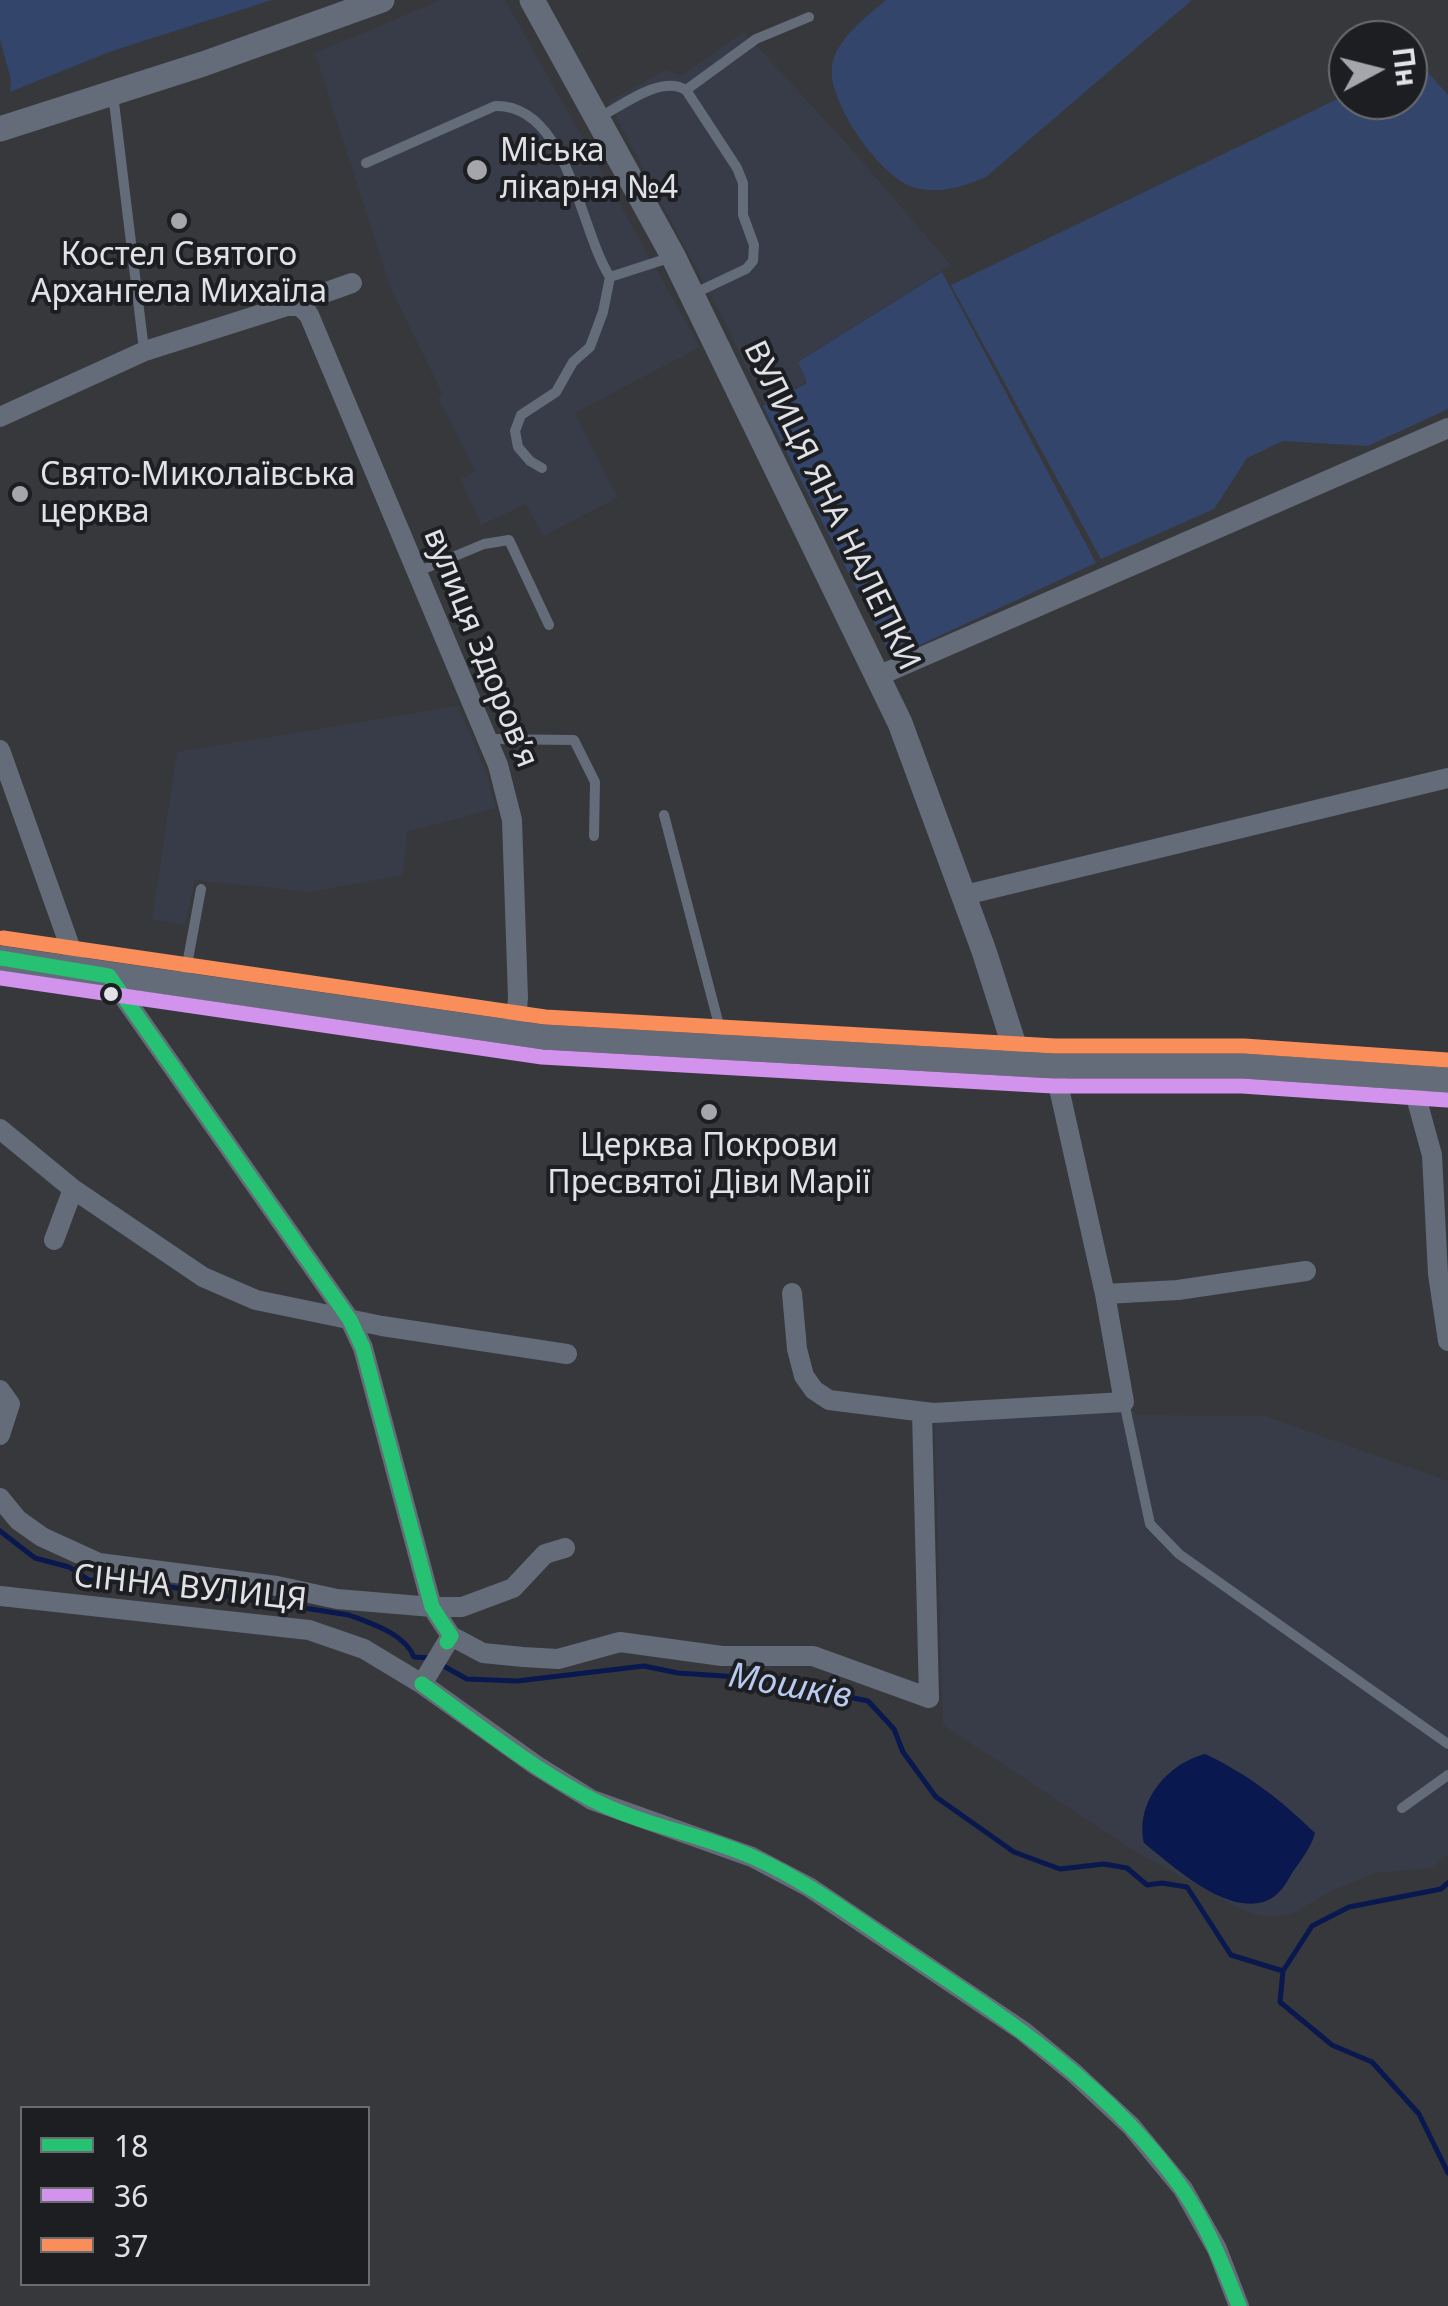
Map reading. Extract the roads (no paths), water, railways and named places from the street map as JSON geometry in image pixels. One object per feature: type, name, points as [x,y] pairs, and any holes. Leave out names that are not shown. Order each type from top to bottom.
[{"type":"street","points":[[0,129],[382,0]]},
{"type":"street","name":"ВУЛИЦЯ ЯНА НАЛЕПКИ","points":[[532,0],[673,256],[878,676],[926,788],[1020,1064]]},
{"type":"street","points":[[0,418],[144,351],[287,306],[300,306],[306,299],[352,283]]},
{"type":"street","name":"вулиця Здоровʼя","points":[[300,306],[308,315],[498,765],[512,820],[516,1033]]},
{"type":"street","points":[[878,676],[1448,428]]},
{"type":"street","points":[[0,751],[78,969]]},
{"type":"street","points":[[965,895],[1448,778]]},
{"type":"street","points":[[0,958],[516,1033],[726,1049],[1054,1066],[1243,1066],[1448,1080]]},
{"type":"street","points":[[109,976],[350,1320],[363,1348],[432,1608],[449,1639],[483,1653],[522,1657],[558,1658],[620,1642],[722,1656],[813,1656],[929,1698],[922,1412]]},
{"type":"street","points":[[792,1293],[797,1349],[804,1376],[814,1390],[829,1400],[922,1412],[1124,1402],[1105,1294],[1054,1066]]},
{"type":"street","points":[[1410,1075],[1432,1155],[1438,1274],[1448,1341]]},
{"type":"street","points":[[0,1129],[73,1190],[203,1277],[256,1300],[350,1320],[567,1354]]},
{"type":"street","points":[[54,1240],[73,1190]]},
{"type":"street","points":[[1105,1294],[1178,1290],[1306,1271]]},
{"type":"street","points":[[0,1390],[10,1404],[0,1436]]},
{"type":"street","points":[[0,1498],[18,1520],[42,1536],[99,1563],[432,1608],[462,1607],[513,1588],[545,1554],[565,1548]]},
{"type":"street","name":"СІННА ВУЛИЦЯ","points":[[0,1596],[309,1630],[364,1650],[423,1681],[536,1766],[592,1800],[752,1857],[809,1888],[1023,2031],[1074,2072],[1130,2126],[1182,2189],[1217,2250],[1239,2306]]},
{"type":"street","points":[[423,1681],[449,1639]]},
{"type":"lane","points":[[686,90],[756,40],[809,17]]},
{"type":"lane","points":[[598,118],[660,86],[676,84],[686,90],[737,168],[743,183],[744,215],[754,246],[754,261],[746,269],[692,295]]},
{"type":"lane","points":[[112,93],[144,351]]},
{"type":"lane","points":[[366,163],[495,106],[512,105],[543,126],[558,152],[599,261],[610,278],[590,347],[573,362],[556,392],[521,416],[515,431],[518,447],[542,468]]},
{"type":"lane","points":[[610,278],[673,256]]},
{"type":"lane","points":[[418,571],[484,544],[508,540],[549,625]]},
{"type":"lane","points":[[487,739],[574,740],[595,782],[594,836]]},
{"type":"lane","points":[[664,815],[726,1049]]},
{"type":"lane","points":[[183,987],[201,890]]},
{"type":"lane","points":[[1124,1402],[1150,1524],[1178,1554],[1448,1744]]},
{"type":"lane","points":[[1402,1808],[1448,1775]]},
{"type":"waterway","name":"Мошків","points":[[0,1531],[35,1558],[69,1567],[89,1580],[151,1584],[349,1615],[395,1636],[414,1657],[431,1658]]},
{"type":"waterway","name":"Мошків","points":[[440,1664],[467,1679],[517,1681],[644,1666],[678,1673],[784,1680],[805,1693],[868,1701],[894,1729],[903,1752],[936,1797],[1014,1852],[1060,1869],[1104,1864],[1127,1868],[1147,1885],[1187,1887],[1231,1955],[1283,1971]]},
{"type":"waterway","name":"Мошків","points":[[1448,1883],[1441,1889],[1349,1907],[1312,1926],[1283,1971],[1280,2002],[1332,2045],[1372,2062],[1419,2114],[1448,2173]]},
{"type":"place","name":"Міська лікарня №4","points":[[477,170]]},
{"type":"place","name":"Костел Святого Архангела Михаїла","points":[[179,221]]},
{"type":"place","name":"Свято-Миколаївська церква","points":[[20,494]]},
{"type":"place","name":"Церква Покрови Пресвятої Діви Марії","points":[[709,1112]]}]
